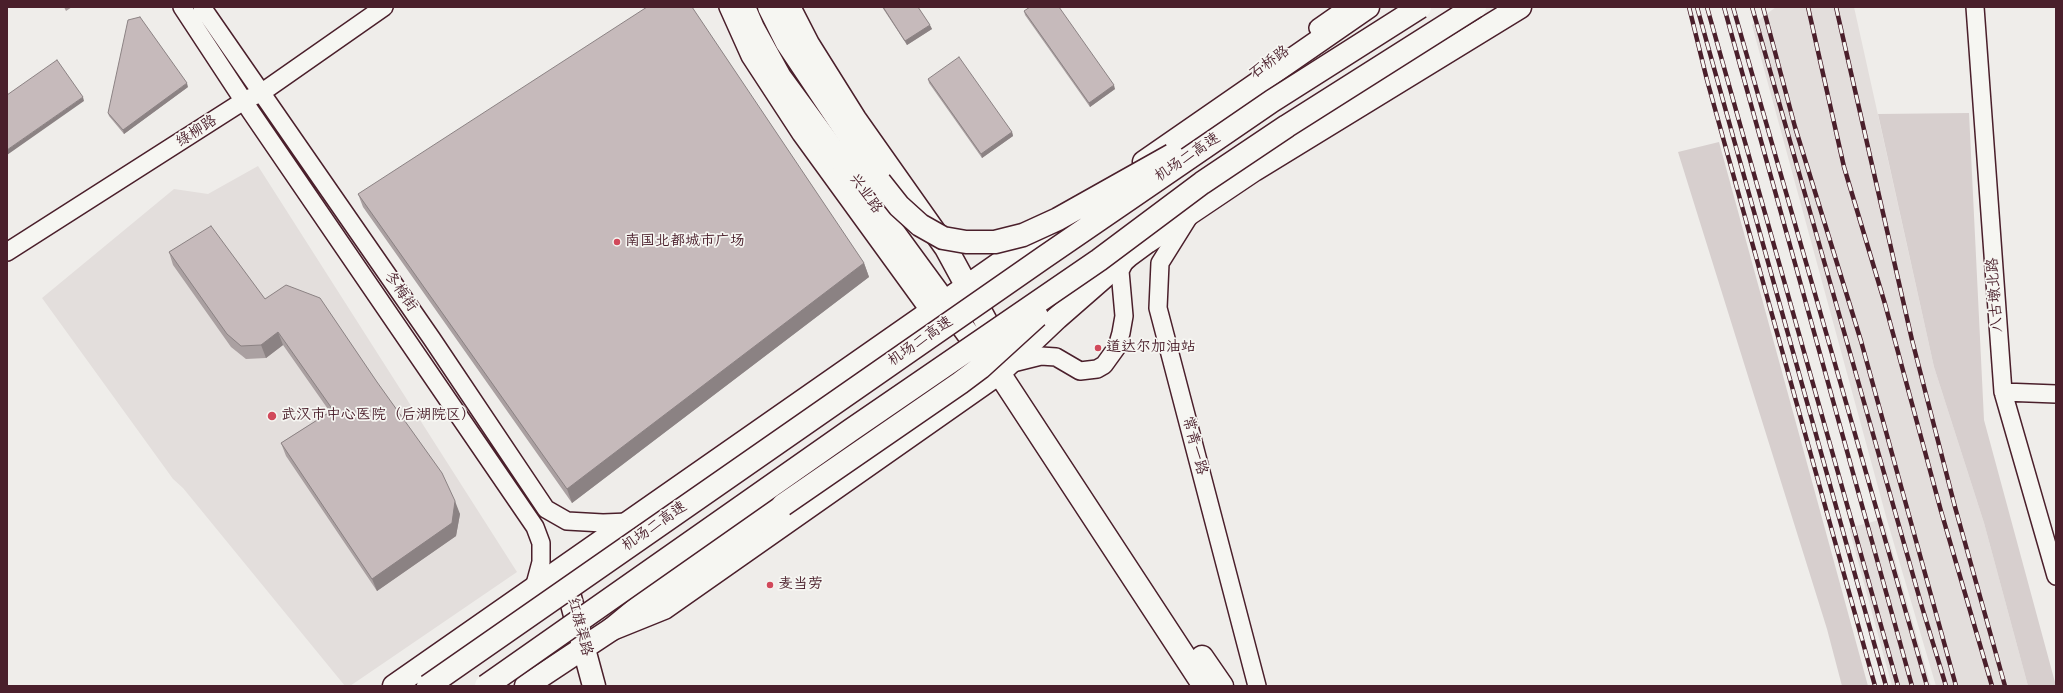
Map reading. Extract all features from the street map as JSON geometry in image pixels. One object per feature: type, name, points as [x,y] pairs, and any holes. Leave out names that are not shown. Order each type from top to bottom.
[{"type":"main road","name":"兴业路","points":[[744,7],[753,28],[780,77],[938,308],[1004,369]]},
{"type":"main road","points":[[769,7],[787,44],[880,182],[899,206],[920,225],[943,238],[966,242],[995,242],[1023,235],[1058,219],[1154,164],[1272,101]]},
{"type":"main road","points":[[789,7],[808,44],[855,119],[946,248],[968,286],[1004,369],[1204,686]]},
{"type":"main road","points":[[394,686],[1368,7]]},
{"type":"main road","name":"机场二高速","points":[[428,686],[1036,262],[1272,101],[1420,7]]},
{"type":"main road","name":"机场二高速","points":[[486,686],[851,430],[1099,260],[1202,183],[1286,126],[1475,7]]},
{"type":"main road","points":[[526,686],[584,646],[612,630],[664,608],[1004,369],[1057,318],[1128,256],[1192,212],[1254,170],[1520,7]]},
{"type":"main road","points":[[612,630],[652,596],[980,368],[1099,260]]},
{"type":"main road","points":[[1004,369],[1222,686]]},
{"type":"main road","name":"红旗渠路","points":[[563,568],[594,686]]},
{"type":"street","name":"冬梅街","points":[[182,7],[245,100],[251,112],[535,527],[541,543],[541,562],[534,588]]},
{"type":"street","name":"冬梅街","points":[[202,7],[432,339],[546,509],[567,521],[603,523],[629,522]]},
{"type":"street","name":"绿柳路","points":[[7,252],[245,100],[261,93],[384,7]]},
{"type":"street","points":[[728,7],[750,56],[801,134],[938,308]]},
{"type":"street","name":"石桥路","points":[[1198,125],[1211,106],[1348,7]]},
{"type":"street","name":"八古墩北路","points":[[1975,7],[2003,392],[2043,526],[2056,576]]},
{"type":"street","name":"常青一路","points":[[1192,212],[1160,263],[1158,308],[1257,686]]},
{"type":"street","points":[[1004,369],[1041,356],[1056,357],[1080,371],[1097,369],[1104,366],[1117,347],[1121,333],[1124,316],[1120,271],[1128,256]]},
{"type":"street","points":[[2003,392],[2056,394]]},
{"type":"shaded area","points":[[1776,7],[1854,7],[1934,367],[1984,523],[2028,686],[1936,686],[1887,520],[1752,25]]},
{"type":"shaded area","points":[[1969,113],[1984,420],[2056,686],[2028,686],[1984,523],[1934,367],[1878,114]]},
{"type":"shaded area","points":[[1719,142],[1868,686],[1842,686],[1827,629],[1678,152]]},
{"type":"shaded area","name":"武汉市中心医院（后湖院区）","points":[[258,166],[517,572],[350,686],[345,686],[183,488],[173,479],[42,298],[174,189],[208,194]]},
{"type":"shaded area","points":[[1883,519],[1931,686],[1892,686],[1849,528]]},
{"type":"building","name":"南国北都城市广场","points":[[647,7],[692,7],[864,263],[567,489],[358,194]]},
{"type":"building","points":[[883,7],[918,7],[930,25],[905,41]]},
{"type":"building","points":[[1030,7],[1059,7],[1114,85],[1089,103],[1024,11]]},
{"type":"building","points":[[140,17],[187,83],[123,130],[108,113],[128,20]]},
{"type":"building","points":[[959,57],[1012,132],[981,154],[928,79]]},
{"type":"building","points":[[57,60],[83,97],[7,150],[7,95]]},
{"type":"building","points":[[211,226],[265,299],[286,285],[320,298],[377,382],[442,473],[455,501],[452,523],[372,579],[281,443],[333,410],[278,332],[261,345],[241,346],[227,334],[169,252]]},
{"type":"railway","points":[[1689,7],[1707,80],[1875,686]]},
{"type":"railway","points":[[1697,7],[1886,686]]},
{"type":"railway","points":[[1707,7],[1898,686]]},
{"type":"railway","points":[[1724,7],[1912,686]]},
{"type":"railway","points":[[1733,7],[1927,686]]},
{"type":"railway","points":[[1752,7],[1922,607],[1946,686]]},
{"type":"railway","points":[[1763,7],[1795,127],[1861,341],[1956,686]]},
{"type":"railway","points":[[1808,7],[1844,167],[1885,304],[1941,511],[1992,686]]},
{"type":"railway","points":[[1836,7],[1912,340],[1955,507],[2005,686]]},
{"type":"place","name":"南国北都城市广场","points":[[617,242]]},
{"type":"place","name":"道达尔加油站","points":[[1098,348]]},
{"type":"place","name":"武汉市中心医院（后湖院区）","points":[[272,416]]},
{"type":"place","name":"麦当劳","points":[[770,585]]}]
